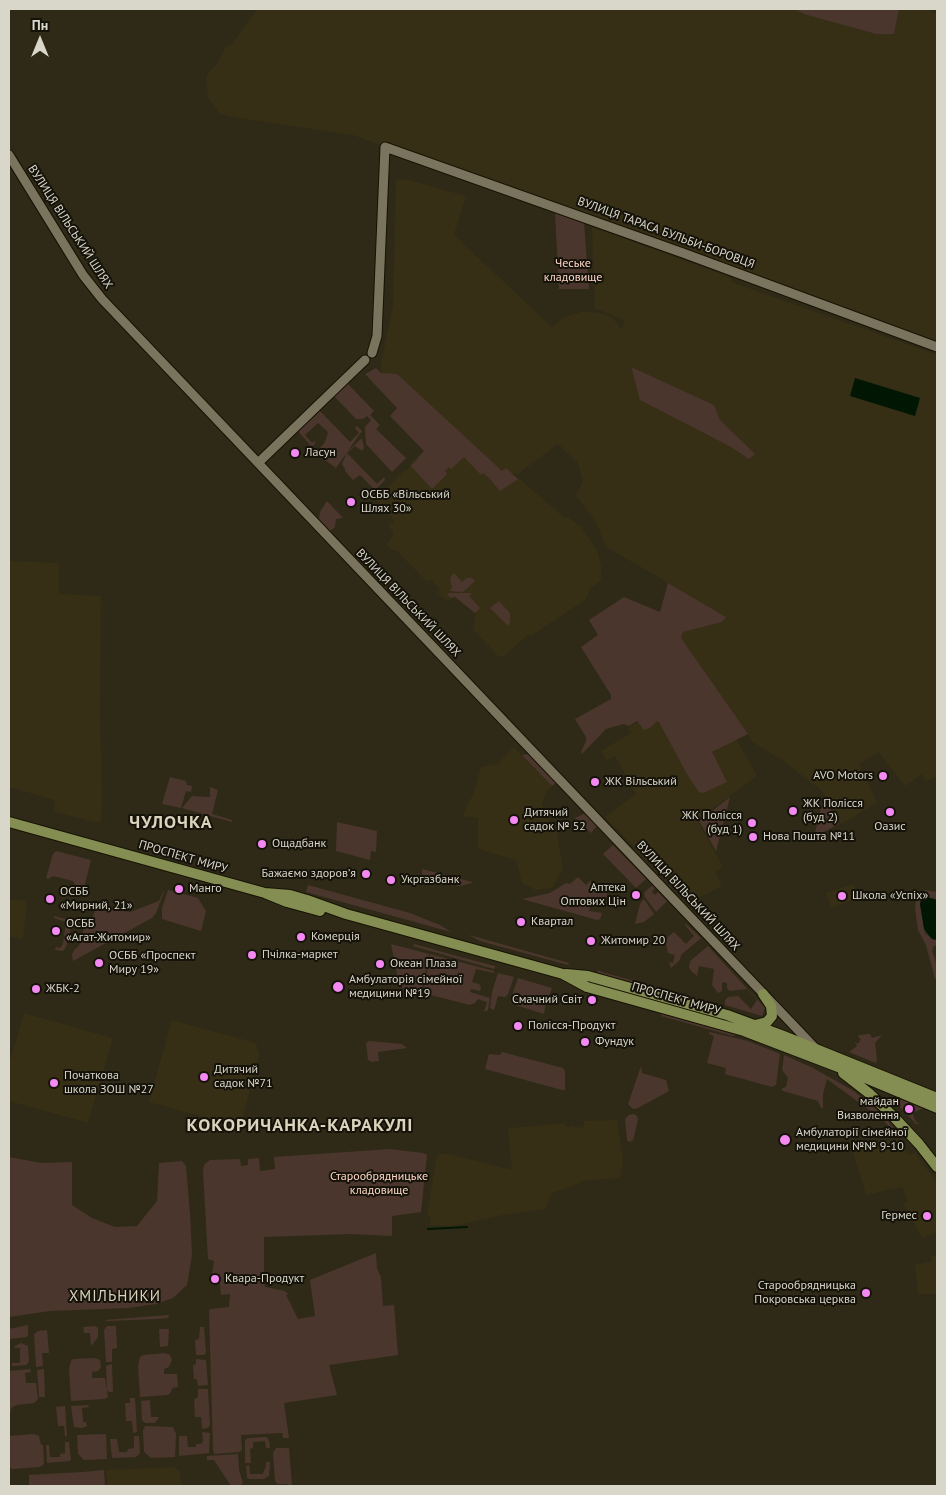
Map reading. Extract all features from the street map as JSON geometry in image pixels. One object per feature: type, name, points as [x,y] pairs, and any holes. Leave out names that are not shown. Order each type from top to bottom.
[{"type":"main road","name":"ПРОСПЕКТ МИРУ","points":[[9,822],[265,893],[298,898],[346,914],[563,974],[588,976],[710,1010],[755,1025]]},
{"type":"main road","name":"ПРОСПЕКТ МИРУ","points":[[563,974],[586,986],[744,1031],[834,1066]]},
{"type":"main road","points":[[755,1025],[767,1022],[772,1016],[771,1006],[763,994]]},
{"type":"main road","points":[[755,1025],[937,1098]]},
{"type":"main road","points":[[821,1051],[834,1066],[870,1094],[905,1128],[937,1167]]},
{"type":"main road","points":[[821,1051],[875,1093],[907,1124],[937,1161]]},
{"type":"main road","points":[[834,1066],[937,1108]]},
{"type":"street","name":"ВУЛИЦЯ ТАРАСА БУЛЬБИ-БОРОВЦЯ","points":[[372,352],[378,336],[385,147],[683,252],[937,347]]},
{"type":"street","name":"ВУЛИЦЯ ВІЛЬСЬКИЙ ШЛЯХ","points":[[9,155],[83,275],[96,292],[763,994],[821,1051]]},
{"type":"street","points":[[258,463],[366,360]]},
{"type":"shaded area","points":[[257,9],[793,9],[807,15],[876,34],[894,34],[899,9],[925,9],[937,14],[937,347],[353,135],[220,114],[208,97],[206,76],[218,62],[225,48],[233,43]]},
{"type":"shaded area","points":[[405,179],[466,196],[454,235],[552,327],[567,316],[584,311],[603,314],[613,318],[621,330],[625,321],[595,308],[592,227],[729,277],[734,283],[937,355],[937,776],[926,782],[922,774],[905,786],[879,752],[859,764],[877,803],[841,824],[822,791],[786,763],[753,742],[681,638],[683,632],[722,622],[726,617],[605,546],[597,524],[576,496],[583,481],[578,463],[558,444],[518,474],[505,472],[521,480],[566,519],[568,517],[582,528],[598,552],[601,565],[601,580],[589,590],[585,600],[531,636],[529,634],[504,656],[498,656],[473,629],[476,613],[454,597],[448,602],[437,592],[440,590],[430,579],[427,582],[396,550],[392,550],[387,545],[393,536],[393,532],[388,526],[394,521],[375,499],[409,468],[411,463],[452,424],[381,373],[381,363],[393,306],[396,181]],"holes":[[[631,368],[714,405],[720,420],[754,454],[749,459],[729,446],[641,400]]]},
{"type":"shaded area","points":[[855,378],[920,398],[915,416],[850,396]]},
{"type":"shaded area","points":[[9,561],[59,563],[59,594],[101,596],[100,716],[102,795],[101,820],[99,823],[54,812],[55,800],[9,787]]},
{"type":"shaded area","points":[[654,712],[696,786],[712,753],[736,738],[757,776],[697,820],[723,867],[715,872],[722,886],[696,899],[676,878],[667,879],[605,817],[636,794],[615,756],[606,760],[601,751],[631,733],[628,728]]},
{"type":"shaded area","name":"Дитячий садок № 52","points":[[514,747],[552,786],[546,792],[542,805],[549,814],[549,821],[556,825],[563,869],[552,888],[536,890],[522,883],[516,860],[478,849],[478,818],[463,816],[473,795],[482,767],[497,764]]},
{"type":"shaded area","name":"Школа «Успіх»","points":[[854,884],[858,898],[831,908],[826,893]]},
{"type":"shaded area","points":[[927,897],[937,900],[937,940],[932,939],[924,929],[920,904],[921,900]]},
{"type":"shaded area","points":[[9,899],[27,902],[23,939],[9,936]]},
{"type":"shaded area","name":"Початкова школа ЗОШ №27","points":[[24,1013],[113,1038],[88,1123],[9,1101],[9,1065]]},
{"type":"shaded area","name":"Дитячий садок №71","points":[[172,1020],[256,1043],[259,1055],[240,1127],[149,1102]]},
{"type":"shaded area","points":[[617,1120],[623,1162],[620,1178],[580,1181],[579,1184],[554,1192],[549,1197],[545,1209],[451,1226],[429,1225],[431,1218],[427,1215],[436,1159],[440,1154],[449,1154],[512,1170],[508,1130],[510,1128],[565,1123],[566,1127],[574,1126],[575,1128],[584,1127],[584,1121]]},
{"type":"shaded area","points":[[898,1139],[908,1154],[911,1155],[915,1152],[937,1183],[937,1232],[922,1238],[904,1204],[908,1202],[902,1187],[866,1195],[853,1152],[889,1141],[891,1143]]},
{"type":"shaded area","points":[[937,1255],[937,1294],[918,1294],[915,1265],[932,1261],[931,1256]]},
{"type":"shaded area","points":[[174,1467],[180,1471],[181,1486],[107,1486],[106,1470]]},
{"type":"green space","points":[[793,9],[899,9],[894,34],[876,34],[807,15]]},
{"type":"green space","name":"Чеське кладовище","points":[[555,213],[584,223],[589,289],[559,289]]},
{"type":"green space","points":[[631,367],[714,405],[720,420],[755,454],[749,459],[729,446],[640,400]]},
{"type":"green space","points":[[376,368],[381,373],[397,374],[502,471],[506,468],[518,479],[500,491],[489,478],[483,473],[481,475],[464,457],[451,469],[449,467],[445,471],[447,474],[431,488],[411,466],[424,451],[390,416],[397,408],[365,374]]},
{"type":"green space","points":[[348,384],[374,411],[370,415],[380,425],[376,429],[406,458],[392,472],[366,444],[365,427],[371,420],[367,416],[363,419],[356,419],[334,396]]},
{"type":"green space","points":[[320,411],[350,442],[359,433],[355,428],[357,426],[362,431],[336,468],[321,457],[323,452],[320,448],[325,442],[328,432],[318,423],[305,435],[312,443],[316,442],[313,446],[298,431]]},
{"type":"green space","points":[[362,438],[364,448],[362,451],[355,446],[347,453],[377,484],[384,477],[385,480],[375,490],[360,475],[353,480],[342,464],[347,452]]},
{"type":"green space","points":[[327,501],[343,518],[336,519],[335,527],[330,531],[319,519],[320,512]]},
{"type":"green space","points":[[454,573],[462,582],[467,578],[472,578],[475,581],[463,592],[450,591],[452,587],[450,578]]},
{"type":"green space","points":[[668,583],[726,617],[722,622],[683,632],[681,638],[748,734],[712,752],[727,782],[703,793],[699,792],[687,774],[659,722],[657,721],[651,727],[644,730],[637,721],[629,726],[624,724],[606,729],[582,754],[586,737],[575,719],[611,699],[611,695],[581,647],[598,635],[589,620],[624,597],[660,612]]},
{"type":"green space","points":[[449,593],[472,593],[469,596],[480,608],[475,613],[454,596],[452,598],[447,595]]},
{"type":"green space","points":[[499,601],[510,613],[510,623],[508,626],[490,608]]},
{"type":"green space","points":[[528,754],[556,783],[552,786],[522,755]]},
{"type":"green space","points":[[170,777],[186,781],[187,785],[192,786],[191,792],[186,791],[181,808],[162,804]]},
{"type":"green space","points":[[210,787],[218,790],[212,814],[232,820],[232,822],[182,808],[192,796],[210,797]]},
{"type":"green space","points":[[730,797],[716,851],[699,821]]},
{"type":"green space","points":[[822,803],[828,804],[839,824],[814,837]]},
{"type":"green space","points":[[585,813],[597,826],[591,833],[575,818]]},
{"type":"green space","points":[[337,822],[377,831],[376,852],[371,851],[370,860],[336,851]]},
{"type":"green space","points":[[613,845],[646,879],[636,888],[603,854]]},
{"type":"green space","points":[[56,851],[91,860],[84,888],[76,887],[73,881],[53,876],[48,879],[46,878],[53,854]]},
{"type":"green space","points":[[422,869],[472,883],[460,886],[454,885],[422,876]]},
{"type":"green space","points":[[578,877],[586,885],[590,881],[601,892],[604,889],[607,893],[607,897],[601,902],[599,907],[590,906],[589,911],[602,913],[600,919],[597,920],[522,899],[550,893],[566,883],[570,884]]},
{"type":"green space","points":[[308,885],[410,913],[440,925],[451,932],[306,892]]},
{"type":"green space","points":[[653,886],[655,888],[652,892],[655,895],[658,892],[667,901],[656,912],[644,893]]},
{"type":"green space","points":[[168,890],[198,898],[206,911],[201,931],[162,919],[162,908]]},
{"type":"green space","points":[[925,890],[937,892],[937,900],[932,898],[920,904],[925,933],[932,939],[937,940],[937,945],[934,946],[932,951],[937,966],[937,978],[935,979],[926,945],[918,930],[915,907],[916,899],[925,896]]},
{"type":"green space","points":[[163,892],[156,913],[152,918],[73,961],[72,954],[79,946],[85,925],[89,926],[95,911],[87,908],[87,906],[95,910],[97,904],[91,902],[91,904],[88,904],[89,900],[98,903],[102,908],[130,912],[159,901]]},
{"type":"green space","points":[[644,899],[654,914],[644,922],[635,924],[640,904]]},
{"type":"green space","points":[[54,916],[69,920],[72,924],[66,947],[63,951],[55,950],[56,947],[60,948],[63,944],[66,922],[54,918]]},
{"type":"green space","points":[[686,924],[701,938],[681,955],[680,960],[671,968],[669,962],[673,963],[675,955],[668,953],[665,939],[674,932],[686,944],[694,936]]},
{"type":"green space","points":[[469,935],[569,963],[568,965],[480,941]]},
{"type":"green space","points":[[391,944],[429,954],[421,994],[414,997],[402,987],[397,974]]},
{"type":"green space","points":[[414,944],[495,966],[494,969],[413,946]]},
{"type":"green space","points":[[708,946],[765,1008],[762,1016],[725,1005],[725,1000],[728,997],[738,996],[751,1009],[757,1000],[747,989],[730,991],[727,988],[727,983],[722,982],[722,991],[718,993],[712,985],[714,969],[699,966],[697,976],[691,971],[689,967],[690,961]]},
{"type":"green space","points":[[430,954],[494,971],[494,973],[476,969],[472,982],[479,984],[481,987],[480,991],[471,989],[470,992],[490,998],[488,1010],[484,1012],[487,1002],[478,999],[470,1005],[423,993]]},
{"type":"green space","points":[[598,970],[663,989],[654,989],[597,973]]},
{"type":"green space","points":[[498,973],[514,977],[508,994],[505,997],[498,996],[494,1010],[490,1008],[492,992]]},
{"type":"green space","points":[[518,978],[552,988],[549,996],[547,996],[544,1014],[512,1004],[510,1001]]},
{"type":"green space","points":[[662,1013],[737,1035],[733,1036],[661,1016]]},
{"type":"green space","points":[[709,1032],[748,1041],[780,1054],[776,1085],[772,1087],[725,1074],[726,1068],[707,1063],[714,1036],[709,1034]]},
{"type":"green space","points":[[870,1034],[872,1038],[882,1035],[875,1043],[876,1063],[849,1052],[857,1046],[855,1042],[858,1044],[861,1039],[858,1037],[859,1035]]},
{"type":"green space","points":[[369,1041],[402,1044],[407,1048],[378,1052],[379,1061],[372,1062],[368,1060],[366,1043]]},
{"type":"green space","points":[[502,1052],[563,1068],[565,1071],[565,1090],[485,1069],[489,1054],[500,1055]]},
{"type":"green space","points":[[784,1055],[813,1068],[852,1090],[872,1105],[889,1122],[894,1131],[890,1135],[882,1138],[890,1134],[892,1130],[883,1120],[827,1079],[823,1094],[823,1108],[821,1108],[818,1101],[783,1091],[781,1089],[786,1087],[788,1078],[782,1070]]},
{"type":"green space","points":[[641,1066],[642,1073],[666,1080],[669,1091],[633,1109],[628,1104]]},
{"type":"green space","points":[[896,1097],[924,1108],[914,1112],[913,1115],[916,1122],[920,1124],[916,1124],[899,1106]]},
{"type":"green space","points":[[634,1114],[638,1120],[633,1140],[629,1142],[627,1140],[625,1119],[629,1115]]},
{"type":"green space","name":"Старообрядницьке кладовище","points":[[390,1149],[427,1155],[421,1212],[392,1216],[392,1236],[350,1234],[264,1237],[264,1284],[265,1287],[285,1291],[288,1294],[286,1295],[298,1319],[315,1316],[310,1280],[376,1253],[377,1269],[381,1277],[383,1306],[394,1305],[398,1355],[329,1365],[337,1395],[284,1403],[289,1438],[283,1438],[282,1433],[241,1435],[242,1450],[239,1452],[215,1454],[213,1451],[209,1311],[210,1309],[229,1307],[230,1294],[221,1295],[219,1274],[212,1274],[214,1261],[208,1259],[204,1165],[210,1160],[240,1159],[241,1166],[248,1165],[248,1159],[259,1158],[260,1171],[275,1169],[274,1157]]},
{"type":"green space","points":[[9,1157],[41,1163],[72,1162],[72,1205],[92,1218],[115,1227],[137,1226],[157,1201],[159,1163],[182,1161],[186,1166],[192,1255],[187,1285],[173,1298],[156,1304],[128,1308],[50,1311],[9,1317]]},
{"type":"green space","points":[[169,1315],[168,1318],[157,1319],[104,1320]]},
{"type":"green space","points":[[28,1325],[27,1337],[9,1339],[9,1329]]},
{"type":"green space","points":[[95,1326],[98,1328],[98,1337],[91,1346],[90,1333],[84,1333],[83,1327]]},
{"type":"green space","points":[[107,1326],[116,1326],[117,1348],[112,1349],[112,1362],[106,1362],[104,1330]]},
{"type":"green space","points":[[200,1327],[204,1327],[206,1352],[204,1355],[196,1355],[195,1340],[199,1339]]},
{"type":"green space","points":[[159,1329],[169,1329],[168,1346],[160,1347]]},
{"type":"green space","points":[[47,1330],[49,1353],[42,1353],[43,1366],[36,1367],[34,1334],[38,1331]]},
{"type":"green space","points":[[21,1343],[28,1346],[29,1362],[26,1365],[12,1366],[12,1363],[20,1363],[20,1348],[15,1348],[15,1346]]},
{"type":"green space","points":[[165,1353],[170,1355],[172,1360],[169,1367],[164,1369],[164,1374],[177,1374],[178,1387],[172,1388],[168,1395],[140,1397],[138,1366],[140,1357],[143,1355]]},
{"type":"green space","points":[[95,1358],[100,1360],[101,1367],[98,1371],[92,1372],[92,1378],[105,1378],[108,1397],[105,1399],[71,1401],[69,1369],[71,1361],[73,1359]]},
{"type":"green space","points":[[196,1359],[206,1360],[208,1385],[198,1386],[197,1379],[194,1379],[193,1365],[196,1364]]},
{"type":"green space","points":[[112,1364],[113,1392],[109,1392],[107,1390],[106,1366]]},
{"type":"green space","points":[[30,1369],[31,1372],[25,1373],[26,1383],[36,1383],[38,1399],[34,1403],[12,1407],[9,1431],[9,1371]]},
{"type":"green space","points":[[44,1369],[45,1397],[39,1397],[37,1370]]},
{"type":"green space","points":[[198,1389],[208,1389],[210,1424],[209,1427],[202,1429],[201,1417],[195,1417],[194,1399],[197,1398]]},
{"type":"green space","points":[[130,1398],[135,1398],[137,1432],[133,1433],[132,1421],[126,1421],[125,1403],[130,1403]]},
{"type":"green space","points":[[150,1400],[151,1417],[159,1417],[155,1423],[145,1423],[142,1420],[141,1401]]},
{"type":"green space","points":[[88,1405],[89,1407],[82,1408],[83,1422],[86,1422],[87,1426],[82,1428],[74,1427],[71,1406]]},
{"type":"green space","points":[[65,1406],[67,1436],[65,1437],[64,1426],[58,1426],[56,1407]]},
{"type":"green space","points":[[145,1426],[173,1427],[176,1434],[175,1457],[151,1458],[144,1452],[143,1431]]},
{"type":"green space","points":[[202,1432],[210,1433],[209,1453],[179,1456],[179,1436],[187,1436],[188,1447],[196,1447],[196,1444],[201,1444],[203,1441]]},
{"type":"green space","points":[[34,1434],[39,1436],[41,1445],[43,1445],[44,1464],[40,1467],[12,1469],[9,1466],[9,1436]]},
{"type":"green space","points":[[106,1434],[107,1459],[84,1460],[78,1454],[77,1435]]},
{"type":"green space","points":[[134,1436],[139,1436],[140,1453],[136,1457],[112,1458],[110,1439],[117,1439],[119,1452],[127,1452],[128,1449],[134,1448]]},
{"type":"green space","points":[[266,1437],[269,1440],[270,1448],[266,1448],[265,1441],[253,1442],[253,1448],[250,1449],[251,1463],[245,1463],[245,1440],[248,1438]]},
{"type":"green space","points":[[65,1442],[69,1442],[71,1460],[47,1463],[46,1445],[49,1445],[50,1457],[60,1457],[60,1454],[65,1453]]},
{"type":"green space","points":[[276,1448],[289,1448],[292,1486],[278,1484],[275,1481],[273,1453]]},
{"type":"green space","points":[[238,1454],[239,1470],[243,1483],[240,1486],[231,1486],[214,1460],[207,1460],[207,1456]]},
{"type":"green space","points":[[266,1462],[270,1462],[269,1476],[264,1479],[247,1478],[246,1466],[249,1465],[250,1474],[263,1474]]},
{"type":"green space","points":[[104,1470],[105,1486],[29,1486],[29,1475]]},
{"type":"waterway","points":[[428,1229],[467,1227]]},
{"type":"place","name":"Ласун","points":[[295,453]]},
{"type":"place","name":"ОСББ «Вільський Шлях 30»","points":[[351,502]]},
{"type":"place","name":"AVO Motors","points":[[883,776]]},
{"type":"place","name":"ЖК Вільський","points":[[595,782]]},
{"type":"place","name":"ЖК Полісся (буд 2)","points":[[793,811]]},
{"type":"place","name":"Оазис","points":[[890,812]]},
{"type":"place","name":"Дитячий садок № 52","points":[[514,820]]},
{"type":"place","name":"ЖК Полісся (буд 1)","points":[[752,823]]},
{"type":"place","name":"Нова Пошта №11","points":[[753,837]]},
{"type":"place","name":"Ощадбанк","points":[[262,844]]},
{"type":"place","name":"Бажаємо здоровʼя","points":[[366,874]]},
{"type":"place","name":"Укргазбанк","points":[[391,880]]},
{"type":"place","name":"Манго","points":[[179,889]]},
{"type":"place","name":"Аптека Оптових Цін","points":[[636,895]]},
{"type":"place","name":"Школа «Успіх»","points":[[842,896]]},
{"type":"place","name":"ОСББ «Мирний, 21»","points":[[50,899]]},
{"type":"place","name":"Квартал","points":[[521,922]]},
{"type":"place","name":"ОСББ «Агат-Житомир»","points":[[56,931]]},
{"type":"place","name":"Комерція","points":[[301,937]]},
{"type":"place","name":"Житомир 20","points":[[591,941]]},
{"type":"place","name":"Пчілка-маркет","points":[[252,955]]},
{"type":"place","name":"ОСББ «Проспект Миру 19»","points":[[99,963]]},
{"type":"place","name":"Океан Плаза","points":[[380,964]]},
{"type":"place","name":"Амбулаторія сімейної медицини №19","points":[[338,987]]},
{"type":"place","name":"ЖБК-2","points":[[36,989]]},
{"type":"place","name":"Смачний Світ","points":[[592,1000]]},
{"type":"place","name":"Полісся-Продукт","points":[[518,1026]]},
{"type":"place","name":"Фундук","points":[[585,1042]]},
{"type":"place","name":"Дитячий садок №71","points":[[204,1077]]},
{"type":"place","name":"Початкова школа ЗОШ №27","points":[[54,1083]]},
{"type":"place","name":"майдан Визволення","points":[[909,1109]]},
{"type":"place","name":"Амбулаторії сімейної медицини №№ 9-10","points":[[785,1140]]},
{"type":"place","name":"Гермес","points":[[927,1216]]},
{"type":"place","name":"Квара-Продукт","points":[[215,1279]]},
{"type":"place","name":"Старообрядницька Покровська церква","points":[[866,1293]]},
{"type":"district","name":"ЧУЛОЧКА","points":[[171,823]]},
{"type":"district","name":"КОКОРИЧАНКА-КАРАКУЛІ","points":[[300,1126]]},
{"type":"district","name":"ХМІЛЬНИКИ","points":[[115,1297]]}]
